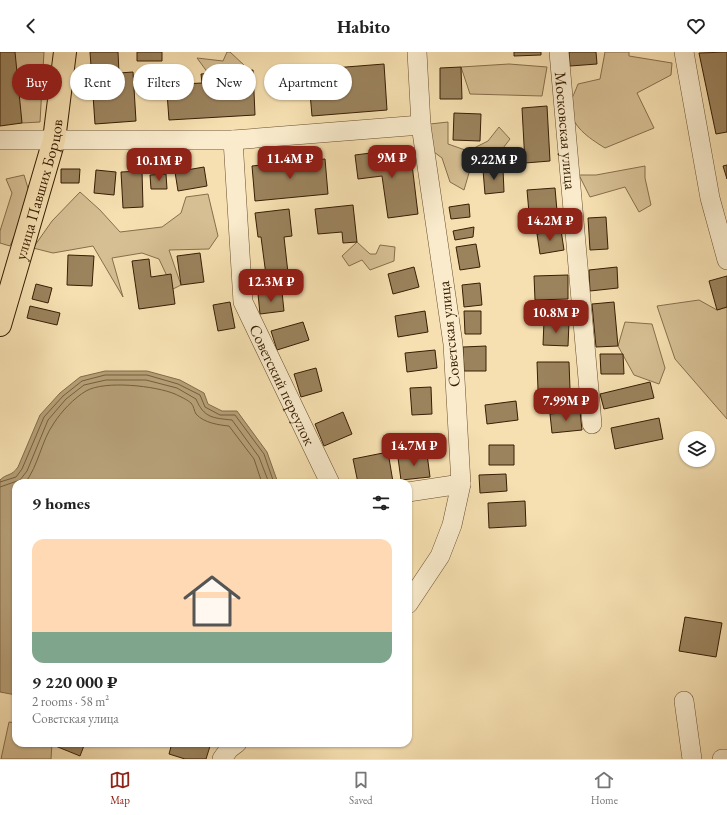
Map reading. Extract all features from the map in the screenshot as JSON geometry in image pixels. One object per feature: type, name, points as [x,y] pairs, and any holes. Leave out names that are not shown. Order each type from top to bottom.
[{"type":"main road","name":"улица Павших Борцов","points":[[0,325],[54,140],[61,99],[65,52]]},
{"type":"street","name":"Советская улица","points":[[412,598],[440,556],[452,525],[461,484],[453,344],[421,126],[417,52]]},
{"type":"street","name":"Московская улица","points":[[559,52],[592,424]]},
{"type":"street","points":[[684,52],[710,198],[727,260]]},
{"type":"street","name":"улица Павших Борцов","points":[[0,140],[233,140],[421,126]]},
{"type":"street","name":"Советский переулок","points":[[233,140],[243,302],[328,479]]},
{"type":"street","points":[[412,491],[461,484]]},
{"type":"street","points":[[684,701],[692,759]]},
{"type":"street","points":[[222,759],[232,747]]},
{"type":"street","points":[[722,759],[727,759]]},
{"type":"shaded area","points":[[7,52],[44,52],[43,64],[12,64],[12,100],[41,100],[40,122],[22,123],[11,112]]},
{"type":"shaded area","points":[[227,52],[230,52],[243,64],[202,65],[197,58],[223,61]]},
{"type":"shaded area","points":[[605,52],[629,52],[629,56],[672,63],[671,75],[637,93],[654,128],[605,148],[587,136],[577,125],[573,119],[570,105],[578,84],[600,79]]},
{"type":"shaded area","points":[[509,64],[547,67],[542,96],[470,94],[461,67]]},
{"type":"shaded area","points":[[448,122],[448,144],[468,151],[488,141],[499,127],[510,139],[497,156],[471,166],[464,190],[450,182],[442,158],[430,149],[421,125]]},
{"type":"shaded area","points":[[645,166],[645,178],[651,205],[639,212],[625,187],[590,197],[579,175],[596,175]]},
{"type":"shaded area","points":[[24,175],[31,198],[10,246],[0,243],[0,231],[12,193],[6,179]]},
{"type":"shaded area","points":[[80,192],[100,210],[120,232],[162,227],[181,213],[186,197],[208,194],[218,236],[209,249],[169,250],[181,285],[173,289],[159,259],[142,253],[112,258],[123,297],[93,246],[53,253],[33,248],[52,221]]},
{"type":"shaded area","points":[[357,242],[370,254],[376,254],[380,245],[395,247],[394,261],[370,270],[362,260],[349,266],[342,256]]},
{"type":"shaded area","points":[[699,300],[717,310],[727,307],[727,419],[675,359],[657,306]]},
{"type":"shaded area","points":[[625,322],[652,324],[665,368],[659,384],[634,375],[618,346]]},
{"type":"shaded area","points":[[9,722],[12,722],[12,747],[52,747],[51,759],[1,759]]},
{"type":"water","points":[[105,371],[147,371],[180,380],[204,393],[208,404],[222,411],[237,411],[267,452],[277,479],[12,479],[12,694],[0,692],[0,480],[11,474],[18,467],[40,415],[60,393],[80,377]]},
{"type":"building","points":[[0,52],[15,52],[16,64],[12,64],[12,100],[20,100],[22,123],[0,126]]},
{"type":"building","points":[[90,52],[118,52],[119,64],[91,64]]},
{"type":"building","points":[[137,52],[162,52],[162,61],[137,61]]},
{"type":"building","points":[[514,52],[541,52],[541,55],[514,56]]},
{"type":"building","points":[[569,52],[596,52],[597,64],[570,66]]},
{"type":"building","points":[[727,52],[727,132],[716,134],[699,53]]},
{"type":"building","points":[[384,64],[387,110],[312,116],[311,100],[352,100],[352,67]]},
{"type":"building","points":[[461,67],[462,99],[440,99],[440,68]]},
{"type":"building","points":[[133,72],[133,100],[135,100],[136,121],[95,124],[93,100],[125,100],[125,73]]},
{"type":"building","points":[[194,83],[202,83],[202,100],[254,100],[255,115],[169,120],[168,100],[194,100]]},
{"type":"building","points":[[547,106],[550,161],[525,163],[522,108]]},
{"type":"building","points":[[454,113],[481,114],[480,141],[453,140]]},
{"type":"building","points":[[410,148],[418,214],[388,218],[382,176],[358,179],[355,155]]},
{"type":"building","points":[[325,159],[328,194],[255,201],[252,166]]},
{"type":"building","points":[[727,165],[727,179],[723,166]]},
{"type":"building","points":[[204,167],[207,186],[178,191],[175,172]]},
{"type":"building","points":[[61,169],[80,169],[79,183],[61,183]]},
{"type":"building","points":[[503,169],[504,192],[485,194],[483,170]]},
{"type":"building","points":[[96,170],[116,172],[114,195],[94,193]]},
{"type":"building","points":[[142,171],[143,207],[123,208],[121,172]]},
{"type":"building","points":[[166,174],[167,189],[151,189],[150,175]]},
{"type":"building","points":[[555,188],[557,211],[529,213],[527,190]]},
{"type":"building","points":[[469,204],[470,217],[451,219],[449,207]]},
{"type":"building","points":[[353,205],[357,242],[343,243],[342,232],[318,234],[315,209]]},
{"type":"building","points":[[289,209],[292,236],[284,237],[288,273],[266,275],[261,237],[258,237],[255,213]]},
{"type":"building","points":[[606,217],[608,249],[590,250],[588,218]]},
{"type":"building","points":[[474,227],[473,237],[455,240],[453,231]]},
{"type":"building","points":[[561,230],[564,250],[540,254],[537,234]]},
{"type":"building","points":[[476,244],[480,267],[460,270],[456,247]]},
{"type":"building","points":[[200,253],[204,282],[181,285],[177,256]]},
{"type":"building","points":[[68,255],[94,256],[92,286],[67,285]]},
{"type":"building","points":[[149,259],[151,277],[171,274],[175,304],[139,309],[132,261]]},
{"type":"building","points":[[414,267],[419,287],[393,294],[388,274]]},
{"type":"building","points":[[617,267],[618,288],[590,291],[589,270]]},
{"type":"building","points":[[568,275],[568,299],[535,300],[534,276]]},
{"type":"building","points":[[727,276],[727,307],[717,310],[709,281]]},
{"type":"building","points":[[480,283],[482,305],[464,307],[462,285]]},
{"type":"building","points":[[36,284],[52,288],[48,303],[32,299]]},
{"type":"building","points":[[282,292],[284,311],[260,314],[258,294]]},
{"type":"building","points":[[230,302],[235,328],[218,331],[213,305]]},
{"type":"building","points":[[614,302],[618,346],[596,347],[592,304]]},
{"type":"building","points":[[30,306],[60,313],[57,325],[27,318]]},
{"type":"building","points":[[425,311],[428,332],[398,337],[395,316]]},
{"type":"building","points":[[464,311],[481,311],[481,334],[465,334]]},
{"type":"building","points":[[544,321],[569,322],[568,346],[543,345]]},
{"type":"building","points":[[303,322],[309,340],[277,350],[271,331]]},
{"type":"building","points":[[486,346],[486,371],[464,371],[463,347]]},
{"type":"building","points":[[435,350],[437,368],[407,372],[405,353]]},
{"type":"building","points":[[600,354],[623,354],[624,374],[601,374]]},
{"type":"building","points":[[537,362],[569,362],[570,389],[538,390]]},
{"type":"building","points":[[316,368],[322,391],[301,397],[294,374]]},
{"type":"building","points":[[650,382],[654,398],[604,409],[600,394]]},
{"type":"building","points":[[431,387],[432,414],[412,415],[410,388]]},
{"type":"building","points":[[516,401],[518,420],[487,424],[485,405]]},
{"type":"building","points":[[580,411],[582,430],[552,433],[550,414]]},
{"type":"building","points":[[343,412],[352,434],[324,446],[315,424]]},
{"type":"building","points":[[659,418],[663,439],[615,449],[611,428]]},
{"type":"building","points":[[489,445],[514,445],[514,465],[489,465]]},
{"type":"building","points":[[388,452],[392,479],[357,479],[353,459]]},
{"type":"building","points":[[427,454],[430,477],[401,479],[398,458]]},
{"type":"building","points":[[506,474],[507,491],[480,493],[479,475]]},
{"type":"building","points":[[525,501],[526,526],[489,528],[488,503]]},
{"type":"building","points":[[685,617],[722,623],[716,657],[679,651]]},
{"type":"building","points":[[58,747],[83,747],[80,756]]},
{"type":"building","points":[[171,747],[210,747],[206,759],[185,759],[169,754]]}]
